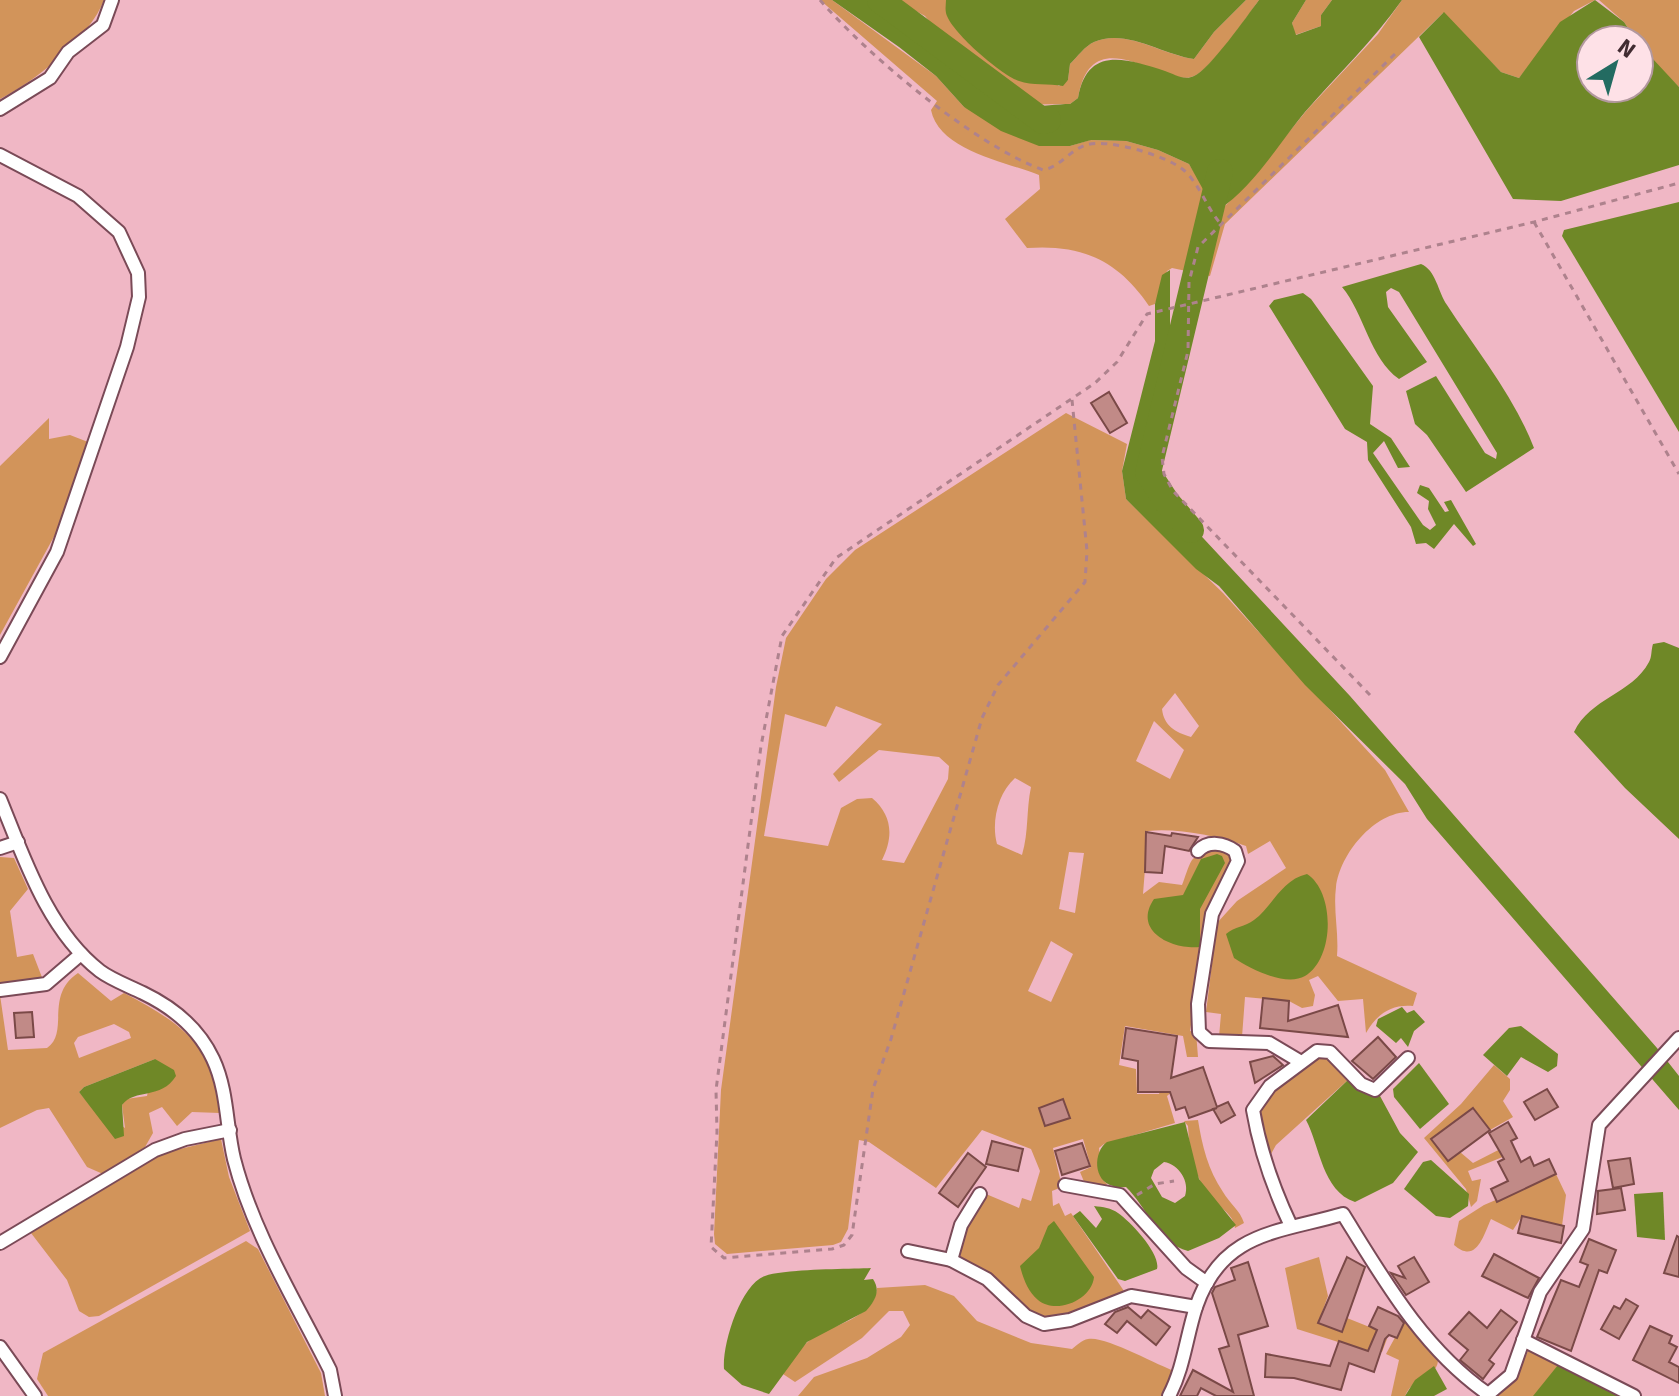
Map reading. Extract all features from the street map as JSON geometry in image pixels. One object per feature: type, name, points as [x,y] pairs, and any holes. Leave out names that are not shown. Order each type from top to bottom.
[{"type":"street","points":[[0,109],[50,78],[68,52],[103,25],[112,0]]},
{"type":"street","points":[[0,155],[78,196],[119,232],[138,273],[139,297],[127,347],[57,552],[0,657]]},
{"type":"street","points":[[0,799],[18,842],[70,943],[102,973],[148,995],[190,1024],[213,1059],[225,1099],[234,1158],[253,1213],[330,1370],[335,1396]]},
{"type":"street","points":[[0,848],[18,842]]},
{"type":"street","points":[[1198,851],[1207,845],[1226,846],[1235,851],[1238,861],[1212,914],[1198,1004],[1199,1032],[1209,1041],[1269,1043],[1301,1062]]},
{"type":"street","points":[[0,990],[46,984],[81,954]]},
{"type":"street","points":[[1169,1396],[1180,1375],[1196,1307],[1207,1283],[1237,1247],[1291,1226],[1343,1214],[1365,1252],[1424,1336],[1487,1395],[1511,1375],[1540,1292],[1583,1229],[1599,1125],[1677,1048]]},
{"type":"street","points":[[1291,1226],[1269,1178],[1253,1110],[1270,1086],[1317,1051],[1330,1052],[1361,1084],[1375,1090],[1398,1072],[1408,1058]]},
{"type":"street","points":[[0,1243],[155,1150],[185,1139],[230,1130]]},
{"type":"street","points":[[1065,1185],[1106,1191],[1129,1203],[1186,1268],[1207,1283]]},
{"type":"street","points":[[951,1260],[961,1225],[980,1194]]},
{"type":"street","points":[[908,1251],[951,1260],[994,1283],[1026,1316],[1044,1324],[1070,1320],[1131,1296],[1196,1307]]},
{"type":"street","points":[[1523,1340],[1634,1396]]},
{"type":"street","points":[[0,1347],[35,1396]]},
{"type":"path","points":[[820,0],[859,39],[975,134],[1043,170],[1052,168],[1085,145],[1105,144],[1148,153],[1182,169],[1220,223]]},
{"type":"path","points":[[1370,695],[1173,491],[1164,474],[1162,457],[1188,351],[1188,305],[1194,256],[1220,223],[1399,50]]},
{"type":"path","points":[[1072,400],[1087,551],[1085,582],[998,685],[982,718],[891,1039],[876,1074],[852,1235],[844,1245],[832,1249],[724,1258],[711,1247],[716,1090],[761,746],[782,636],[836,558],[1109,372],[1147,314],[1534,222],[1679,183]]},
{"type":"path","points":[[1534,222],[1679,474]]},
{"type":"path","points":[[1129,1203],[1151,1186],[1174,1181]]},
{"type":"shaded area","points":[[0,0],[104,0],[87,29],[60,57],[0,99]]},
{"type":"shaded area","points":[[820,0],[832,0],[936,76],[964,107],[1070,146],[1090,140],[1126,141],[1158,150],[1189,164],[1216,208],[1226,205],[1248,182],[1307,110],[1378,34],[1402,0],[1595,0],[1574,11],[1519,78],[1501,72],[1443,13],[1225,224],[1210,276],[1172,268],[1167,271],[1155,304],[1149,306],[1124,277],[1097,258],[1064,249],[1027,248],[1005,219],[1040,189],[1039,175],[976,153],[947,136],[931,110],[937,101]]},
{"type":"shaded area","points":[[832,0],[872,0],[878,4],[897,6],[930,30],[991,95],[1008,104],[1030,107],[1070,104],[1078,98],[1090,70],[1110,60],[1136,62],[1183,77],[1194,76],[1218,53],[1259,0],[1306,0],[1292,23],[1296,35],[1321,26],[1321,15],[1332,0],[1402,0],[1305,112],[1254,178],[1219,209],[1210,202],[1189,164],[1158,150],[1126,141],[1091,140],[1070,146],[1039,146],[1001,131],[964,107],[936,76],[899,47]]},
{"type":"shaded area","points":[[896,0],[946,0],[1059,86],[1068,80],[1070,64],[1087,46],[1106,39],[1131,40],[1194,59],[1214,32],[1246,0],[1259,0],[1219,53],[1194,76],[1181,78],[1113,58],[1098,62],[1086,74],[1078,98],[1070,104],[1008,105],[976,78],[925,16]]},
{"type":"shaded area","points":[[946,0],[1246,0],[1214,32],[1194,59],[1132,40],[1106,39],[1091,44],[1070,64],[1068,80],[1063,86],[1024,83],[1001,70],[977,52],[957,30],[946,13]]},
{"type":"shaded area","points":[[1306,0],[1332,0],[1321,15],[1321,26],[1295,35],[1292,23]]},
{"type":"shaded area","points":[[1595,0],[1625,24],[1575,24],[1575,104],[1655,104],[1655,61],[1679,87],[1679,165],[1561,201],[1513,199],[1419,37],[1444,12],[1501,72],[1519,78],[1560,22]]},
{"type":"shaded area","points":[[1599,0],[1679,0],[1679,87],[1655,65],[1655,24],[1624,22]]},
{"type":"shaded area","points":[[1679,202],[1679,432],[1562,236],[1564,230]]},
{"type":"shaded area","points":[[1421,264],[1430,271],[1447,305],[1506,392],[1534,448],[1466,492],[1427,435],[1415,424],[1406,391],[1436,376],[1485,453],[1496,459],[1497,453],[1399,292],[1391,288],[1386,292],[1388,307],[1427,362],[1399,379],[1381,360],[1342,287]]},
{"type":"shaded area","points":[[1170,270],[1170,341],[1144,468],[1151,482],[1350,696],[1657,1048],[1679,1076],[1679,1110],[1427,819],[1405,784],[1305,685],[1219,586],[1196,569],[1126,499],[1122,471],[1155,341],[1155,304],[1162,275]]},
{"type":"shaded area","points":[[1303,293],[1311,299],[1373,386],[1370,424],[1391,438],[1410,467],[1398,468],[1384,441],[1373,453],[1423,525],[1430,530],[1436,525],[1428,509],[1429,501],[1417,493],[1420,485],[1429,488],[1445,512],[1449,511],[1444,502],[1451,500],[1476,544],[1473,546],[1454,524],[1434,549],[1426,543],[1416,544],[1411,527],[1368,460],[1367,442],[1345,429],[1269,306],[1274,300]]},
{"type":"shaded area","points":[[1066,413],[1127,444],[1122,471],[1126,499],[1223,593],[1385,770],[1409,812],[1383,819],[1361,837],[1344,861],[1336,887],[1337,956],[1417,993],[1413,1006],[1385,1012],[1366,1033],[1363,999],[1338,1001],[1318,976],[1309,980],[1315,995],[1313,1006],[1302,1008],[1289,1001],[1245,997],[1242,1037],[1219,1037],[1221,1014],[1206,1012],[1217,923],[1237,901],[1286,868],[1270,841],[1248,854],[1246,846],[1210,836],[1148,831],[1143,894],[1159,882],[1182,885],[1192,860],[1201,853],[1218,850],[1233,858],[1211,903],[1190,1031],[1196,1032],[1198,1057],[1187,1057],[1183,1036],[1125,1026],[1119,1065],[1136,1069],[1137,1094],[1159,1094],[1163,1085],[1175,1089],[1167,1096],[1175,1123],[1099,1148],[1103,1180],[1107,1184],[1105,1188],[1085,1184],[1080,1172],[1091,1167],[1083,1139],[1053,1148],[1062,1187],[1052,1191],[1053,1206],[1059,1203],[1065,1216],[1071,1213],[1126,1294],[1104,1305],[1049,1320],[1020,1308],[998,1279],[960,1257],[965,1227],[986,1194],[1019,1208],[1022,1198],[1031,1201],[1040,1171],[1031,1149],[982,1130],[936,1188],[869,1142],[859,1140],[848,1229],[841,1242],[727,1254],[715,1244],[721,1090],[776,687],[786,638],[826,579],[855,550]],"holes":[[[1175,693],[1199,726],[1191,737],[1180,733],[1171,728],[1162,709]],[[836,706],[882,724],[833,774],[839,782],[879,750],[939,757],[949,766],[948,779],[904,863],[882,860],[888,843],[889,826],[884,811],[872,798],[857,799],[841,808],[828,846],[764,836],[785,714],[826,727]],[[1154,721],[1184,750],[1170,779],[1136,761]],[[1015,778],[1031,787],[1022,855],[997,844],[995,835],[997,808]],[[1069,852],[1084,853],[1075,913],[1059,909]],[[1051,941],[1073,954],[1051,1002],[1028,991]]]},
{"type":"shaded area","points":[[49,418],[49,439],[70,435],[88,442],[56,533],[0,635],[0,466]]},
{"type":"shaded area","points":[[1664,642],[1679,648],[1679,839],[1625,788],[1574,732],[1590,711],[1642,673],[1650,660],[1653,644]]},
{"type":"shaded area","points":[[1217,854],[1222,856],[1225,863],[1200,909],[1200,947],[1167,942],[1158,936],[1148,920],[1154,899],[1183,895],[1201,859]]},
{"type":"shaded area","points":[[0,857],[14,858],[28,889],[10,911],[17,957],[33,954],[43,980],[0,988]]},
{"type":"shaded area","points":[[1307,874],[1323,895],[1327,909],[1326,941],[1315,967],[1297,979],[1278,978],[1234,958],[1226,934],[1254,920],[1290,882]]},
{"type":"shaded area","points":[[78,973],[111,1001],[124,993],[178,1026],[202,1053],[216,1090],[220,1113],[192,1112],[177,1126],[162,1107],[149,1113],[153,1133],[145,1147],[103,1174],[87,1167],[49,1108],[37,1110],[0,1128],[0,995],[8,1050],[47,1048],[57,1033],[59,1003],[68,982]],"holes":[[[114,1024],[129,1032],[131,1038],[79,1058],[74,1043],[78,1037]],[[155,1059],[147,1096],[126,1099],[122,1105],[125,1128],[90,1105],[79,1092],[84,1087]]]},
{"type":"shaded area","points":[[1402,1007],[1407,1013],[1414,1010],[1425,1022],[1414,1031],[1408,1047],[1401,1038],[1396,1043],[1376,1026],[1378,1019]]},
{"type":"shaded area","points":[[1521,1026],[1558,1054],[1557,1066],[1548,1072],[1521,1057],[1507,1076],[1483,1055],[1509,1028]]},
{"type":"shaded area","points":[[1314,1055],[1326,1055],[1349,1079],[1276,1145],[1271,1154],[1271,1170],[1259,1111],[1267,1097]]},
{"type":"shaded area","points":[[155,1059],[174,1070],[176,1076],[163,1088],[134,1097],[122,1105],[124,1136],[115,1139],[79,1092],[84,1087]]},
{"type":"shaded area","points":[[1419,1063],[1449,1104],[1420,1129],[1394,1097],[1393,1089]]},
{"type":"shaded area","points":[[1494,1065],[1510,1079],[1510,1090],[1503,1101],[1513,1117],[1490,1130],[1473,1108],[1431,1139],[1448,1161],[1460,1152],[1473,1163],[1510,1144],[1515,1152],[1468,1171],[1472,1181],[1481,1179],[1477,1201],[1471,1207],[1466,1189],[1424,1138],[1461,1104]]},
{"type":"shaded area","points":[[1349,1079],[1367,1095],[1380,1096],[1400,1133],[1418,1152],[1393,1183],[1355,1202],[1335,1188],[1329,1178],[1306,1120]]},
{"type":"shaded area","points":[[1198,1120],[1213,1175],[1244,1223],[1235,1228],[1228,1214],[1203,1187],[1196,1170],[1188,1126],[1184,1121]]},
{"type":"shaded area","points":[[1185,1122],[1199,1179],[1236,1225],[1219,1238],[1188,1251],[1178,1247],[1161,1233],[1126,1187],[1115,1187],[1102,1178],[1097,1159],[1107,1142]],"holes":[[[1164,1162],[1179,1170],[1186,1185],[1185,1196],[1175,1203],[1162,1197],[1151,1178],[1154,1170]]]},
{"type":"shaded area","points":[[221,1139],[229,1177],[250,1231],[99,1316],[89,1317],[79,1311],[67,1280],[31,1233],[164,1153]]},
{"type":"shaded area","points":[[1431,1160],[1469,1194],[1468,1206],[1450,1218],[1436,1216],[1404,1189],[1423,1162]]},
{"type":"shaded area","points":[[1556,1174],[1566,1195],[1562,1226],[1522,1216],[1513,1230],[1491,1219],[1482,1240],[1473,1250],[1462,1250],[1454,1245],[1459,1221],[1484,1205]]},
{"type":"shaded area","points":[[1663,1192],[1665,1240],[1637,1237],[1634,1194]]},
{"type":"shaded area","points":[[1094,1206],[1113,1210],[1130,1223],[1150,1247],[1157,1269],[1125,1281],[1118,1279],[1073,1216],[1080,1211],[1096,1228],[1102,1219]]},
{"type":"shaded area","points":[[1054,1221],[1094,1277],[1092,1285],[1080,1298],[1072,1303],[1054,1306],[1034,1297],[1020,1266],[1039,1248],[1048,1226]]},
{"type":"shaded area","points":[[246,1241],[258,1249],[321,1373],[325,1396],[48,1396],[37,1379],[43,1353]]},
{"type":"shaded area","points":[[1319,1257],[1328,1296],[1318,1323],[1341,1332],[1347,1318],[1377,1330],[1376,1334],[1387,1339],[1382,1352],[1374,1349],[1373,1353],[1297,1329],[1285,1268]]},
{"type":"shaded area","points":[[871,1268],[864,1280],[873,1279],[877,1292],[866,1311],[807,1342],[769,1394],[742,1385],[724,1369],[726,1345],[735,1316],[756,1281],[786,1272]]},
{"type":"shaded area","points":[[925,1285],[954,1296],[977,1321],[1031,1343],[1072,1349],[1086,1340],[1096,1339],[1177,1372],[1163,1396],[798,1396],[814,1377],[867,1358],[901,1337],[910,1325],[903,1311],[889,1311],[862,1338],[795,1382],[783,1374],[810,1340],[860,1314],[869,1307],[877,1288]]},
{"type":"shaded area","points":[[1405,1319],[1438,1358],[1437,1364],[1405,1396],[1391,1396],[1399,1360],[1386,1354]]},
{"type":"shaded area","points":[[1529,1349],[1623,1396],[1494,1396],[1514,1380]]},
{"type":"shaded area","points":[[1558,1365],[1621,1396],[1533,1396]]},
{"type":"shaded area","points":[[1434,1366],[1447,1389],[1434,1396],[1405,1396],[1415,1380]]},
{"type":"building","points":[[1109,392],[1127,423],[1110,433],[1091,403]]},
{"type":"building","points":[[1146,832],[1198,837],[1189,851],[1165,846],[1162,873],[1145,872]]},
{"type":"building","points":[[1263,998],[1289,1001],[1288,1021],[1338,1005],[1348,1037],[1260,1028]]},
{"type":"building","points":[[32,1012],[34,1037],[16,1038],[14,1013]]},
{"type":"building","points":[[1126,1028],[1177,1036],[1171,1078],[1203,1067],[1217,1107],[1228,1102],[1235,1115],[1221,1123],[1213,1109],[1189,1118],[1185,1107],[1176,1110],[1170,1092],[1138,1092],[1138,1061],[1122,1058]]},
{"type":"building","points":[[1378,1037],[1396,1057],[1373,1079],[1352,1061]]},
{"type":"building","points":[[1273,1056],[1283,1065],[1255,1083],[1250,1062]]},
{"type":"building","points":[[1547,1089],[1558,1107],[1535,1120],[1524,1102]]},
{"type":"building","points":[[1063,1099],[1070,1118],[1045,1126],[1039,1108]]},
{"type":"building","points":[[1473,1108],[1490,1130],[1448,1161],[1431,1139]]},
{"type":"building","points":[[1508,1122],[1517,1138],[1511,1141],[1521,1162],[1530,1157],[1534,1166],[1549,1159],[1556,1174],[1497,1202],[1491,1189],[1508,1181],[1498,1162],[1504,1159],[1489,1133]]},
{"type":"building","points":[[992,1141],[1023,1149],[1018,1171],[986,1164]]},
{"type":"building","points":[[1082,1143],[1090,1166],[1062,1175],[1055,1151]]},
{"type":"building","points":[[968,1153],[986,1167],[958,1207],[939,1193]]},
{"type":"building","points":[[1630,1158],[1634,1184],[1613,1188],[1608,1161]]},
{"type":"building","points":[[1621,1188],[1625,1210],[1597,1214],[1598,1191]]},
{"type":"building","points":[[1522,1216],[1564,1226],[1561,1243],[1518,1233]]},
{"type":"building","points":[[1679,1237],[1679,1277],[1664,1273]]},
{"type":"building","points":[[1589,1239],[1616,1250],[1607,1273],[1599,1270],[1571,1351],[1537,1337],[1561,1280],[1579,1287],[1588,1265],[1580,1262]]},
{"type":"building","points":[[1494,1254],[1539,1278],[1528,1298],[1482,1276]]},
{"type":"building","points":[[1347,1257],[1365,1267],[1342,1332],[1318,1323]]},
{"type":"building","points":[[1414,1257],[1429,1282],[1406,1295],[1391,1273],[1405,1278],[1398,1266]]},
{"type":"building","points":[[1248,1262],[1268,1326],[1238,1335],[1254,1396],[1216,1396],[1201,1388],[1197,1396],[1180,1396],[1193,1370],[1233,1392],[1219,1349],[1229,1346],[1212,1293],[1215,1287],[1235,1280],[1231,1268]]},
{"type":"building","points":[[1626,1299],[1638,1306],[1619,1339],[1601,1329],[1614,1306],[1620,1309]]},
{"type":"building","points":[[1128,1307],[1141,1318],[1148,1310],[1170,1327],[1156,1345],[1127,1321],[1117,1333],[1105,1324],[1115,1312]]},
{"type":"building","points":[[1378,1307],[1398,1316],[1404,1323],[1397,1338],[1389,1335],[1385,1339],[1374,1372],[1349,1363],[1341,1390],[1294,1378],[1265,1377],[1266,1354],[1330,1366],[1339,1341],[1368,1351],[1377,1330],[1369,1326]]},
{"type":"building","points":[[1501,1310],[1517,1322],[1489,1360],[1494,1364],[1483,1379],[1460,1360],[1468,1350],[1449,1334],[1469,1312],[1487,1328]]},
{"type":"building","points":[[1650,1326],[1672,1336],[1669,1343],[1677,1347],[1669,1362],[1679,1367],[1679,1383],[1633,1360]]},
{"type":"waterway","points":[[880,0],[1043,121],[1048,120]]},
{"type":"waterway","points":[[1191,530],[1148,473],[1220,172]]}]
